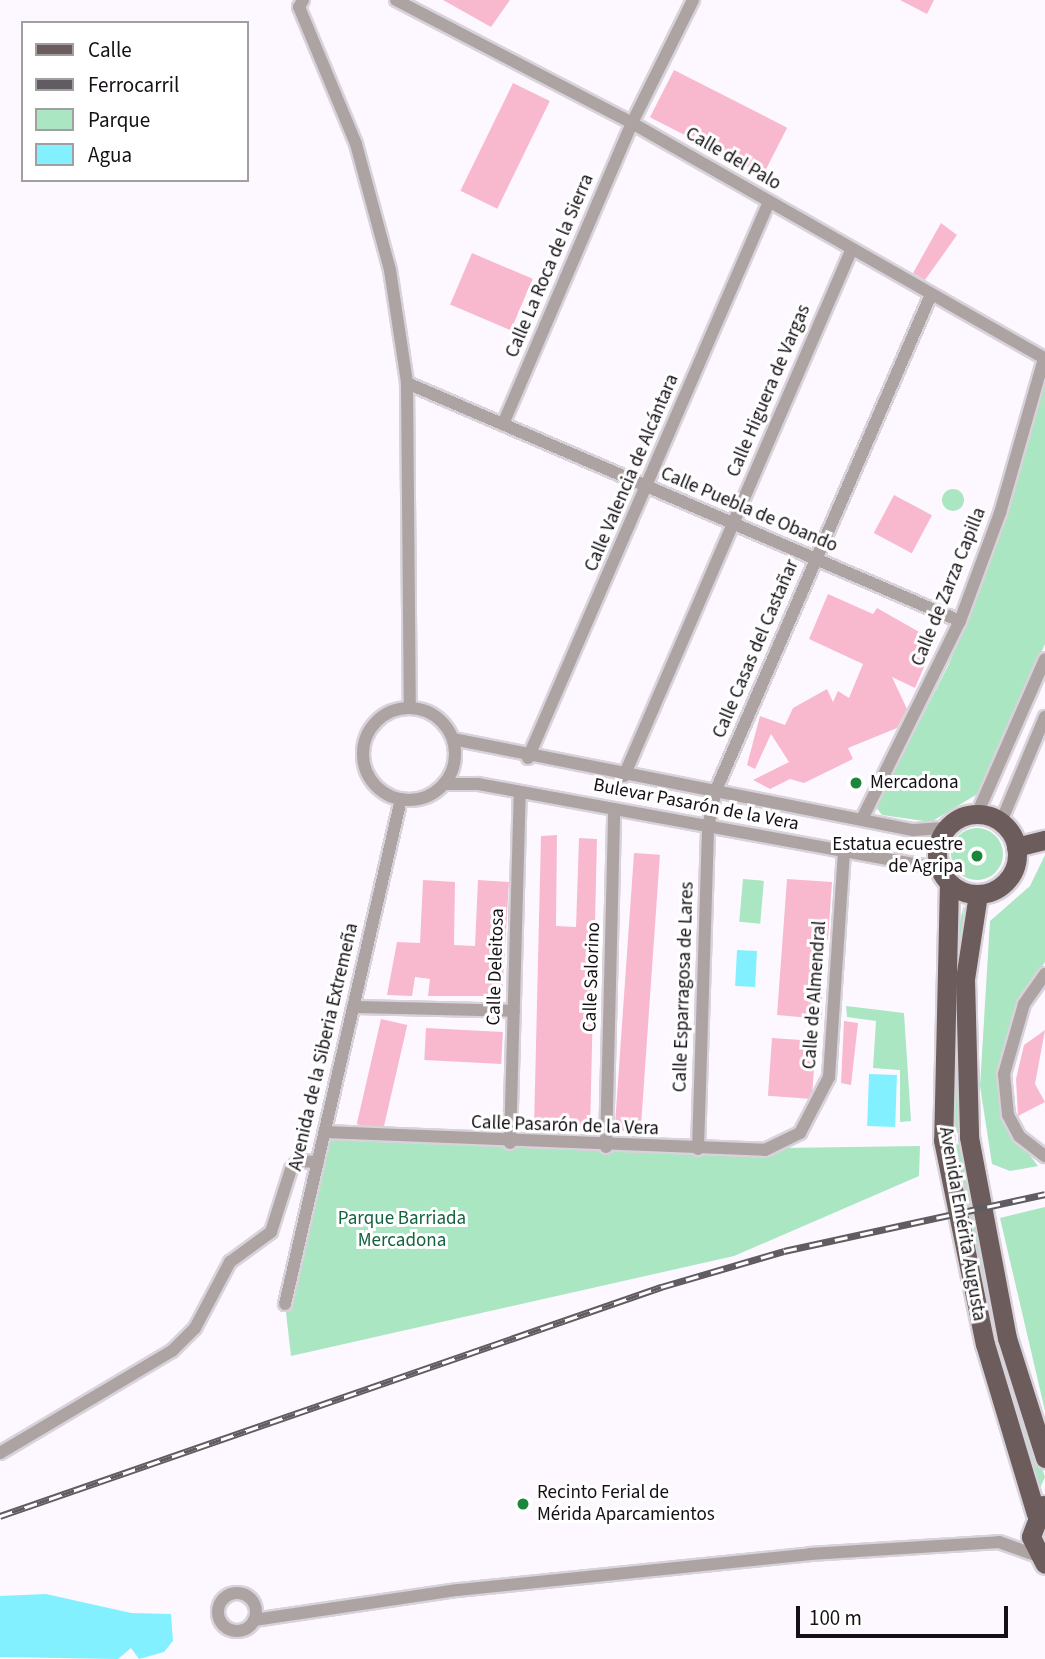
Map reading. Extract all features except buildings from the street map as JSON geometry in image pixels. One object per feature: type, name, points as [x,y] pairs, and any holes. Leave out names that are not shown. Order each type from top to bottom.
[{"type":"main road","points":[[977,814],[1001,822],[1016,847],[1008,879],[978,894],[944,876],[937,848],[946,828],[977,814]]},
{"type":"main road","points":[[1016,847],[1045,840]]},
{"type":"main road","name":"Avenida Emérita Augusta","points":[[944,876],[943,1140],[985,1344],[1040,1509],[1031,1537],[1042,1560]]},
{"type":"main road","name":"Avenida Emérita Augusta","points":[[978,894],[965,979],[969,1137],[1007,1338],[1045,1458]]},
{"type":"street","points":[[303,0],[299,7],[356,144],[390,270],[407,383],[410,708]]},
{"type":"street","name":"Calle del Palo","points":[[396,0],[632,123],[769,202],[850,253],[1044,359]]},
{"type":"street","name":"Calle La Roca de la Sierra","points":[[503,424],[632,123],[693,0]]},
{"type":"street","name":"Calle Valencia de Alcántara","points":[[528,758],[769,202]]},
{"type":"street","name":"Calle Higuera de Vargas","points":[[624,775],[850,253]]},
{"type":"street","name":"Calle Casas del Castañar","points":[[708,827],[716,790],[930,297]]},
{"type":"street","name":"Calle de Zarza Capilla","points":[[862,819],[960,621],[1000,513],[1044,359]]},
{"type":"street","name":"Calle Puebla de Obando","points":[[407,383],[960,621]]},
{"type":"street","points":[[977,814],[1045,659]]},
{"type":"street","points":[[410,708],[433,714],[453,739],[452,770],[444,784],[417,799],[401,799],[373,783],[363,753],[380,718],[410,708]]},
{"type":"street","points":[[1001,822],[1045,717]]},
{"type":"street","name":"Bulevar Pasarón de la Vera","points":[[453,739],[528,758],[716,790],[914,830],[946,828]]},
{"type":"street","name":"Bulevar Pasarón de la Vera","points":[[444,784],[520,792],[614,809],[944,876]]},
{"type":"street","name":"Calle Deleitosa","points":[[510,1143],[520,792]]},
{"type":"street","name":"Avenida de la Siberia Extremeña","points":[[285,1304],[401,799]]},
{"type":"street","name":"Calle Salorino","points":[[606,1147],[614,809]]},
{"type":"street","name":"Calle Esparragosa de Lares","points":[[698,1149],[708,827]]},
{"type":"street","name":"Calle de Almendral","points":[[800,1133],[829,1077],[844,854]]},
{"type":"street","points":[[1044,977],[1009,1042],[1004,1094],[1019,1136],[1045,1156]]},
{"type":"street","points":[[353,1007],[514,1012]]},
{"type":"street","name":"Calle Pasarón de la Vera","points":[[325,1132],[606,1147],[765,1150],[800,1133]]},
{"type":"street","points":[[0,1452],[172,1351],[195,1328],[230,1262],[271,1232],[291,1169],[298,1161],[318,1161]]},
{"type":"street","points":[[254,1620],[445,1592],[810,1554],[999,1542],[1042,1560]]},
{"type":"green space","points":[[1045,381],[1045,644],[979,793],[931,822],[882,815],[876,807],[949,664],[1004,524]]},
{"type":"green space","points":[[953,489],[963,496],[964,500],[957,510],[953,511],[943,504],[942,500],[949,490]]},
{"type":"green space","points":[[977,828],[987,830],[995,836],[1001,844],[1001,864],[995,872],[987,878],[977,880],[967,878],[959,872],[953,864],[951,854],[953,844],[959,836],[967,830]]},
{"type":"green space","points":[[1045,855],[1045,962],[1012,1015],[999,1076],[1004,1121],[1038,1166],[1010,1171],[992,1164],[980,1086],[990,921],[1030,886]]},
{"type":"green space","points":[[743,879],[764,881],[760,924],[739,922]]},
{"type":"green space","points":[[964,904],[957,1025],[961,1133],[952,1133],[956,938]]},
{"type":"green space","points":[[846,1006],[904,1013],[911,1121],[900,1122],[900,1070],[873,1068],[876,1021],[847,1017]]},
{"type":"green space","name":"Parque Barriada Mercadona","points":[[325,1132],[698,1149],[920,1146],[919,1176],[734,1256],[291,1356],[285,1304]]},
{"type":"green space","points":[[962,1144],[999,1338],[1045,1477],[1039,1490],[992,1339],[953,1145]]},
{"type":"green space","points":[[1045,1207],[1045,1411],[1000,1218]]},
{"type":"water","points":[[737,950],[757,951],[755,987],[735,986]]},
{"type":"water","points":[[869,1074],[897,1075],[895,1127],[867,1126]]},
{"type":"water","points":[[46,1594],[131,1613],[171,1614],[173,1641],[164,1652],[139,1659],[131,1648],[118,1659],[0,1657],[0,1596]]},
{"type":"railway","points":[[0,1516],[661,1287],[784,1251],[1045,1194]]},
{"type":"place","name":"Mercadona","points":[[856,783]]},
{"type":"place","name":"Estatua ecuestre de Agripa","points":[[977,856]]},
{"type":"place","name":"Recinto Ferial de Mérida Aparcamientos","points":[[523,1504]]}]
